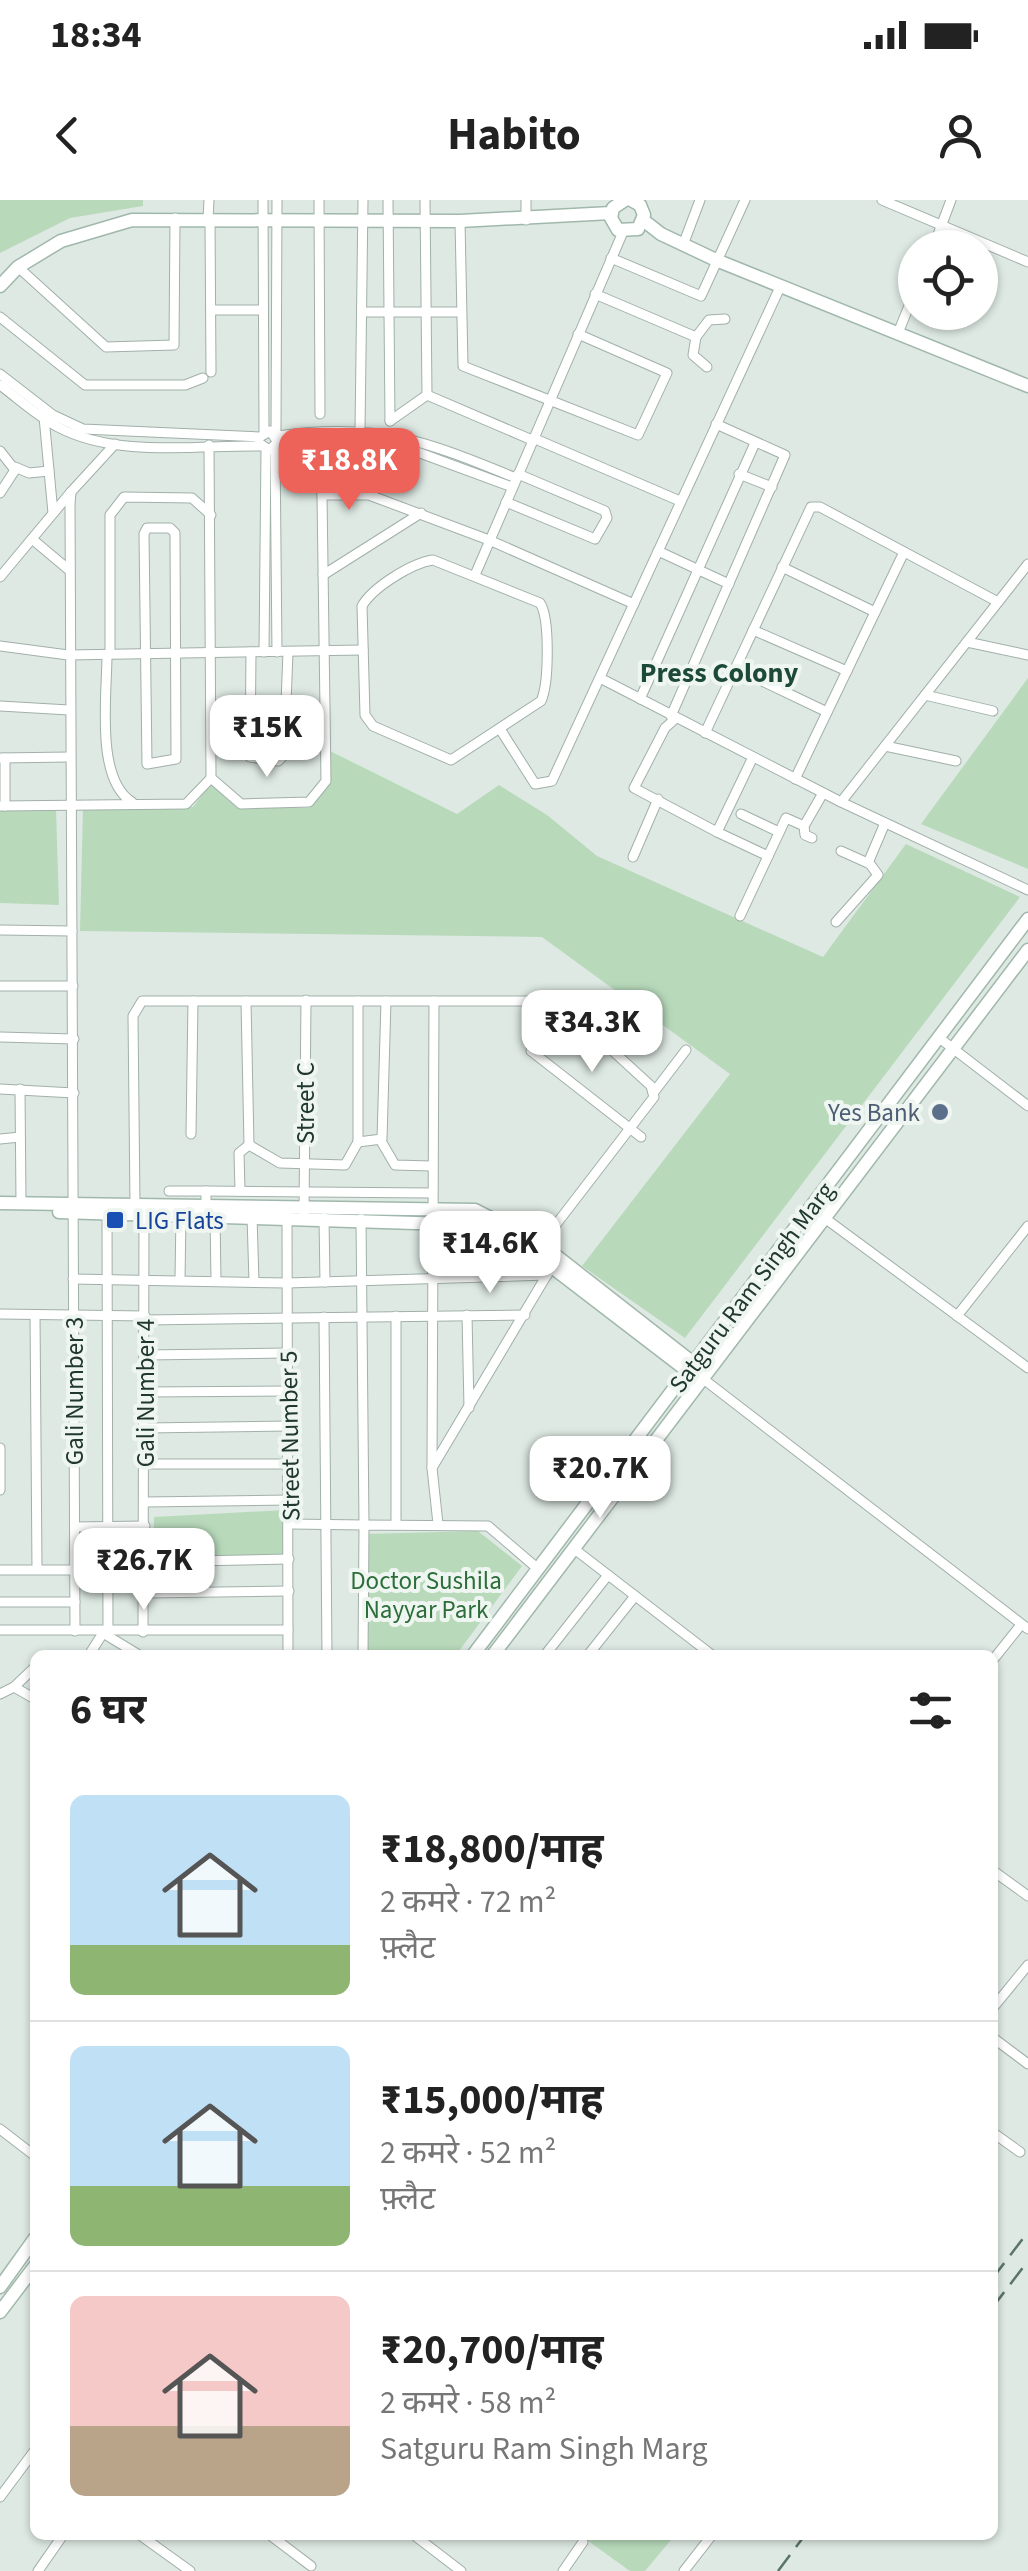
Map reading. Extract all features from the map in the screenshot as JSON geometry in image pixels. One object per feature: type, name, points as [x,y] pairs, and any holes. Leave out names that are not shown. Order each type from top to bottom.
[{"type":"street","points":[[18,267],[106,346],[174,345],[169,200]]},
{"type":"street","points":[[0,318],[85,385],[184,385],[207,375],[208,200]]},
{"type":"street","points":[[263,200],[270,220],[270,440],[264,652]]},
{"type":"street","points":[[251,652],[250,757],[278,761],[284,754],[282,652],[264,310],[270,220],[277,200]]},
{"type":"street","points":[[319,200],[320,414]]},
{"type":"street","points":[[360,430],[363,200]]},
{"type":"street","points":[[388,200],[390,421],[427,395]]},
{"type":"street","points":[[425,200],[427,395]]},
{"type":"street","points":[[526,200],[526,220]]},
{"type":"street","points":[[564,200],[565,219]]},
{"type":"street","points":[[0,286],[18,267],[82,232],[167,218],[565,219],[612,213],[628,200],[640,205],[644,220],[683,245],[1028,386]]},
{"type":"street","points":[[683,245],[700,200]]},
{"type":"street","points":[[611,258],[700,296],[745,200]]},
{"type":"street","points":[[882,200],[1028,262]]},
{"type":"street","points":[[940,230],[951,200]]},
{"type":"street","points":[[158,201],[167,218]]},
{"type":"street","points":[[612,213],[615,226],[622,232],[633,232],[644,220]]},
{"type":"street","points":[[460,221],[463,366],[638,435],[667,373],[578,334]]},
{"type":"street","points":[[474,574],[622,232]]},
{"type":"street","points":[[500,729],[535,784],[547,785],[781,285]]},
{"type":"street","points":[[595,294],[696,337]]},
{"type":"street","points":[[210,310],[264,310]]},
{"type":"street","points":[[367,312],[461,312]]},
{"type":"street","points":[[707,367],[693,355],[696,337],[708,320],[725,319]]},
{"type":"street","points":[[0,374],[53,416],[83,428],[412,450],[606,511],[608,518],[595,539],[506,502]]},
{"type":"street","points":[[0,385],[58,427],[114,444],[209,445],[360,430],[423,441],[515,480]]},
{"type":"street","points":[[427,395],[680,501]]},
{"type":"street","points":[[44,417],[54,513]]},
{"type":"street","points":[[716,424],[785,454],[674,717],[634,788],[768,856]]},
{"type":"street","points":[[211,778],[241,804],[302,804],[320,793],[326,781],[323,442]]},
{"type":"street","points":[[640,698],[755,443]]},
{"type":"street","points":[[0,577],[114,444]]},
{"type":"street","points":[[68,757],[2,758],[3,806],[186,804],[211,778],[209,445]]},
{"type":"street","points":[[0,451],[15,467],[29,473],[49,471]]},
{"type":"street","points":[[0,493],[15,467]]},
{"type":"street","points":[[739,474],[772,487]]},
{"type":"street","name":"Gali Number 3","points":[[71,492],[68,757],[74,1039],[75,1631]]},
{"type":"street","points":[[322,496],[369,494],[490,540],[634,604]]},
{"type":"street","points":[[133,803],[116,790],[108,767],[110,515],[124,498],[192,498],[210,515]]},
{"type":"street","points":[[704,733],[808,510],[815,506],[998,602]]},
{"type":"street","points":[[323,575],[420,513]]},
{"type":"street","points":[[148,528],[170,528],[175,533],[178,653],[176,759],[170,764],[145,762],[144,654],[148,528]]},
{"type":"street","points":[[32,539],[70,570]]},
{"type":"street","points":[[658,551],[729,584]]},
{"type":"street","points":[[795,778],[904,552]]},
{"type":"street","points":[[426,560],[474,574],[540,603],[545,610],[544,694],[536,705],[446,760],[372,726],[365,715],[362,606],[372,594],[426,560]]},
{"type":"street","points":[[842,802],[1028,564]]},
{"type":"street","points":[[782,567],[875,612]]},
{"type":"street","points":[[753,630],[846,671]]},
{"type":"street","points":[[967,642],[1028,655]]},
{"type":"street","points":[[0,646],[68,655],[363,650]]},
{"type":"street","points":[[735,668],[827,712]]},
{"type":"street","points":[[600,678],[823,793],[1028,890]]},
{"type":"street","points":[[926,695],[992,712]]},
{"type":"street","points":[[0,706],[68,710]]},
{"type":"street","points":[[886,746],[956,761]]},
{"type":"street","points":[[717,832],[753,758]]},
{"type":"street","points":[[812,838],[804,835],[804,826],[823,793]]},
{"type":"street","points":[[633,857],[658,799]]},
{"type":"street","points":[[742,814],[779,832]]},
{"type":"street","points":[[740,916],[786,818],[804,826]]},
{"type":"street","points":[[868,863],[885,823]]},
{"type":"street","points":[[836,922],[876,879],[877,870],[842,851]]},
{"type":"street","name":"Satguru Ram Singh Marg","points":[[476,1650],[1028,919]]},
{"type":"street","points":[[0,930],[72,931]]},
{"type":"street","name":"Satguru Ram Singh Marg","points":[[497,1650],[1028,950]]},
{"type":"street","points":[[0,986],[73,986]]},
{"type":"street","points":[[246,1000],[250,1145]]},
{"type":"street","name":"Street C","points":[[304,1205],[306,1000]]},
{"type":"street","name":"Gali Number 4","points":[[144,1632],[145,1280],[135,1009],[142,1001],[193,1001]]},
{"type":"street","points":[[191,1134],[193,1001],[548,1002],[602,1040],[654,1092]]},
{"type":"street","points":[[250,1145],[275,1162],[345,1165],[358,1142],[358,1001]]},
{"type":"street","points":[[386,1001],[380,1141],[396,1165],[431,1166]]},
{"type":"street","points":[[434,1001],[432,1468],[438,1524]]},
{"type":"street","points":[[0,1037],[74,1039]]},
{"type":"street","points":[[938,1037],[1028,1106]]},
{"type":"street","points":[[541,1244],[652,1102],[654,1092],[686,1050]]},
{"type":"street","points":[[530,1051],[641,1137]]},
{"type":"street","points":[[0,1088],[74,1093]]},
{"type":"street","points":[[20,1090],[21,1203]]},
{"type":"street","points":[[0,1138],[20,1137]]},
{"type":"street","points":[[358,1142],[380,1141]]},
{"type":"street","points":[[240,1191],[240,1150],[250,1145]]},
{"type":"street","points":[[170,1191],[252,1216],[287,1217],[304,1205]]},
{"type":"street","points":[[0,1206],[21,1203],[107,1212],[140,1208],[181,1214],[240,1191],[304,1205],[324,1218],[361,1219],[431,1207],[501,1231],[549,1270],[690,1368]]},
{"type":"street","points":[[209,1204],[216,1281]]},
{"type":"street","points":[[0,1206],[431,1207],[488,1214],[541,1244],[702,1378],[1024,1628],[998,1655]]},
{"type":"street","points":[[811,1208],[1028,1368]]},
{"type":"street","points":[[93,1650],[106,1633],[107,1212]]},
{"type":"street","points":[[180,1280],[181,1214]]},
{"type":"street","points":[[252,1216],[254,1282]]},
{"type":"street","name":"Street Number 5","points":[[287,1217],[288,1650]]},
{"type":"street","points":[[324,1218],[325,1282]]},
{"type":"street","points":[[361,1219],[363,1650]]},
{"type":"street","points":[[958,1316],[1028,1226]]},
{"type":"street","points":[[73,1279],[361,1282],[549,1270]]},
{"type":"street","points":[[432,1468],[549,1270]]},
{"type":"street","points":[[36,1314],[37,1569]]},
{"type":"street","points":[[0,1315],[288,1318],[524,1314]]},
{"type":"street","points":[[396,1316],[396,1524]]},
{"type":"street","points":[[466,1316],[469,1408]]},
{"type":"street","points":[[324,1317],[326,1650]]},
{"type":"street","points":[[145,1355],[288,1354]]},
{"type":"street","points":[[146,1392],[288,1391]]},
{"type":"street","points":[[144,1428],[289,1426]]},
{"type":"street","points":[[0,1448],[0,1490]]},
{"type":"street","points":[[144,1464],[289,1464]]},
{"type":"street","points":[[145,1502],[289,1500]]},
{"type":"street","points":[[290,1524],[488,1526],[537,1568]]},
{"type":"street","points":[[75,1528],[145,1526]]},
{"type":"street","points":[[573,1548],[705,1650]]},
{"type":"street","points":[[144,1562],[289,1559]]},
{"type":"street","points":[[0,1570],[75,1570]]},
{"type":"street","points":[[549,1650],[608,1576]]},
{"type":"street","points":[[144,1593],[289,1591]]},
{"type":"street","points":[[592,1650],[635,1596]]},
{"type":"street","points":[[0,1602],[75,1602]]},
{"type":"street","points":[[0,1630],[288,1630]]},
{"type":"street","points":[[106,1633],[128,1650]]},
{"type":"street","points":[[0,1694],[30,1672]]},
{"type":"street","points":[[14,1686],[30,1696]]},
{"type":"street","points":[[998,1874],[1028,1896]]},
{"type":"street","points":[[998,2002],[1028,1965]]},
{"type":"street","points":[[1017,1978],[1028,1986]]},
{"type":"street","points":[[998,2042],[1028,2064]]},
{"type":"street","points":[[0,2129],[30,2152]]},
{"type":"street","points":[[998,2136],[1020,2152]]},
{"type":"street","points":[[0,2287],[30,2245]]},
{"type":"street","points":[[0,2312],[30,2273]]},
{"type":"street","points":[[0,2497],[30,2457]]},
{"type":"street","points":[[55,2571],[41,2567],[60,2540]]},
{"type":"street","points":[[147,2540],[190,2571]]},
{"type":"street","points":[[277,2540],[311,2566]]},
{"type":"street","points":[[421,2540],[461,2571]]},
{"type":"street","points":[[684,2571],[708,2540]]},
{"type":"street","points":[[563,2571],[583,2542]]},
{"type":"green space","points":[[0,200],[143,200],[143,206],[70,218],[0,253]]},
{"type":"green space","points":[[1028,678],[1028,869],[921,824]]},
{"type":"green space","points":[[330,751],[457,814],[499,785],[547,815],[597,856],[823,957],[906,844],[1020,897],[685,1338],[582,1266],[730,1074],[542,937],[80,931],[83,808],[193,807],[211,783],[237,808],[309,808],[330,781]]},
{"type":"green space","points":[[0,810],[56,810],[59,905],[0,903]]},
{"type":"green space","points":[[286,1510],[285,1555],[153,1556],[154,1517]]},
{"type":"green space","name":"Doctor Sushila Nayyar Park","points":[[478,1531],[522,1566],[460,1650],[363,1650],[364,1534]]},
{"type":"green space","points":[[587,2540],[671,2540],[645,2571],[630,2571]]},
{"type":"railway","points":[[998,2271],[1028,2232]]},
{"type":"railway","points":[[998,2300],[1028,2261]]},
{"type":"railway","points":[[778,2571],[801,2540]]},
{"type":"place","name":"Yes Bank","points":[[940,1112]]},
{"type":"place","name":"LIG Flats","points":[[115,1220]]},
{"type":"district","name":"Press Colony","points":[[719,672]]}]
